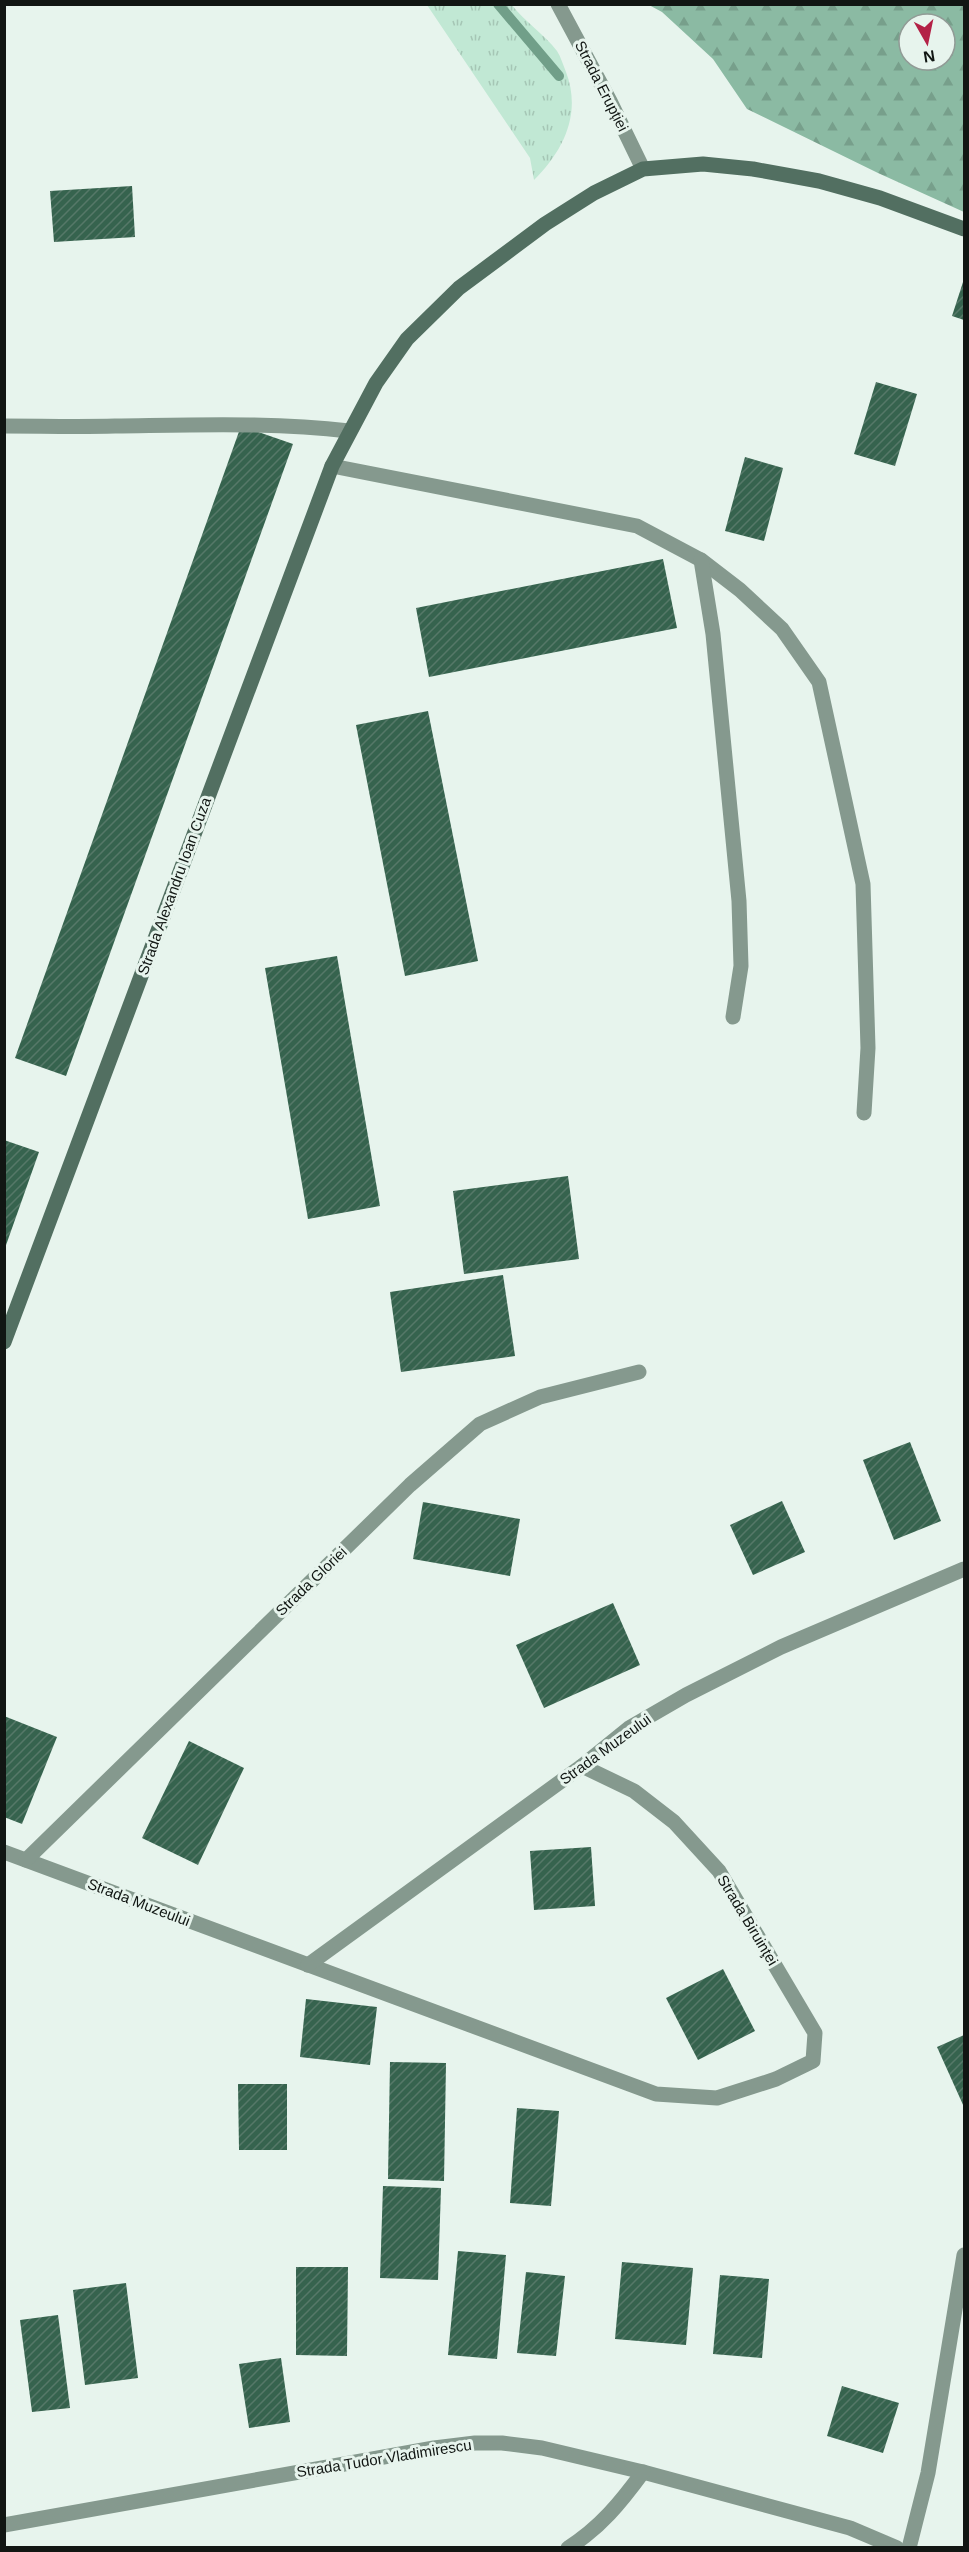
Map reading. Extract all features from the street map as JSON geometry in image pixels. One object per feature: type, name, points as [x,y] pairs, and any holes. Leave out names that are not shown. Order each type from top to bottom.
[{"type":"main road","name":"Strada Alexandru Ioan Cuza","points":[[4,1342],[332,466],[376,383],[407,339],[459,288],[545,224],[594,193],[643,169],[703,164],[753,169],[808,179],[880,198],[964,229]]},
{"type":"street","name":"Strada Erupției","points":[[558,4],[643,169]]},
{"type":"street","points":[[4,426],[249,423],[302,425],[349,431]]},
{"type":"street","points":[[332,466],[637,526],[701,560],[740,590],[782,629],[819,682],[863,884],[868,1048],[864,1113]]},
{"type":"street","points":[[701,560],[712,634],[739,902],[741,966],[733,1017]]},
{"type":"street","name":"Strada Gloriei","points":[[26,1860],[410,1485],[480,1425],[540,1397],[639,1372]]},
{"type":"street","name":"Strada Muzeului","points":[[308,1965],[582,1766],[629,1728],[686,1695],[781,1647],[964,1569]]},
{"type":"street","name":"Strada Biruinţei","points":[[582,1766],[634,1791],[674,1822],[719,1870],[815,2033],[813,2061]]},
{"type":"street","name":"Strada Muzeului","points":[[4,1852],[656,2094],[717,2098],[776,2079],[813,2061]]},
{"type":"street","points":[[909,2547],[928,2473],[964,2255]]},
{"type":"street","name":"Strada Tudor Vladimirescu","points":[[4,2525],[434,2448],[475,2443],[502,2443],[542,2448],[643,2472],[850,2528],[897,2547]]},
{"type":"street","points":[[568,2547],[588,2536],[615,2510],[643,2472]]},
{"type":"green space","points":[[427,5],[512,5],[557,51],[570,88],[571,117],[561,144],[534,180],[530,158]]},
{"type":"green space","points":[[649,5],[964,5],[964,212],[747,109],[713,59],[662,12]]},
{"type":"building","points":[[132,186],[135,237],[54,242],[50,191]]},
{"type":"building","points":[[964,279],[964,320],[952,316]]},
{"type":"building","points":[[876,382],[917,394],[895,466],[854,454]]},
{"type":"building","points":[[241,426],[293,444],[66,1076],[15,1058]]},
{"type":"building","points":[[745,457],[783,468],[764,541],[725,531]]},
{"type":"building","points":[[663,559],[677,628],[429,677],[416,608]]},
{"type":"building","points":[[428,711],[478,961],[405,976],[356,725]]},
{"type":"building","points":[[337,956],[380,1206],[308,1219],[265,968]]},
{"type":"building","points":[[4,1140],[39,1152],[5,1248],[4,1248]]},
{"type":"building","points":[[568,1176],[579,1259],[464,1274],[453,1191]]},
{"type":"building","points":[[503,1275],[515,1356],[401,1372],[390,1292]]},
{"type":"building","points":[[910,1442],[941,1521],[894,1540],[863,1460]]},
{"type":"building","points":[[782,1501],[805,1552],[753,1575],[730,1525]]},
{"type":"building","points":[[423,1502],[520,1519],[510,1576],[413,1559]]},
{"type":"building","points":[[613,1603],[640,1665],[544,1708],[516,1645]]},
{"type":"building","points":[[4,1716],[57,1737],[22,1824],[4,1817]]},
{"type":"building","points":[[189,1741],[244,1768],[198,1865],[142,1838]]},
{"type":"building","points":[[591,1847],[595,1906],[534,1910],[530,1851]]},
{"type":"building","points":[[723,1969],[755,2031],[698,2060],[666,1998]]},
{"type":"building","points":[[306,1999],[377,2007],[370,2065],[300,2057]]},
{"type":"building","points":[[964,2035],[964,2107],[937,2047]]},
{"type":"building","points":[[390,2062],[446,2063],[444,2181],[388,2179]]},
{"type":"building","points":[[238,2084],[287,2084],[287,2150],[239,2150]]},
{"type":"building","points":[[517,2108],[559,2111],[551,2206],[510,2203]]},
{"type":"building","points":[[383,2186],[441,2188],[438,2280],[380,2278]]},
{"type":"building","points":[[458,2251],[506,2255],[497,2359],[448,2355]]},
{"type":"building","points":[[622,2262],[693,2268],[686,2345],[615,2339]]},
{"type":"building","points":[[296,2267],[348,2267],[347,2356],[296,2355]]},
{"type":"building","points":[[526,2272],[565,2276],[556,2356],[517,2353]]},
{"type":"building","points":[[720,2275],[769,2279],[762,2358],[713,2354]]},
{"type":"building","points":[[126,2283],[138,2378],[85,2385],[73,2290]]},
{"type":"building","points":[[58,2315],[70,2408],[32,2412],[20,2320]]},
{"type":"building","points":[[281,2358],[290,2422],[249,2428],[239,2364]]},
{"type":"building","points":[[842,2386],[899,2403],[883,2453],[827,2436]]},
{"type":"waterway","points":[[498,4],[559,76]]}]
